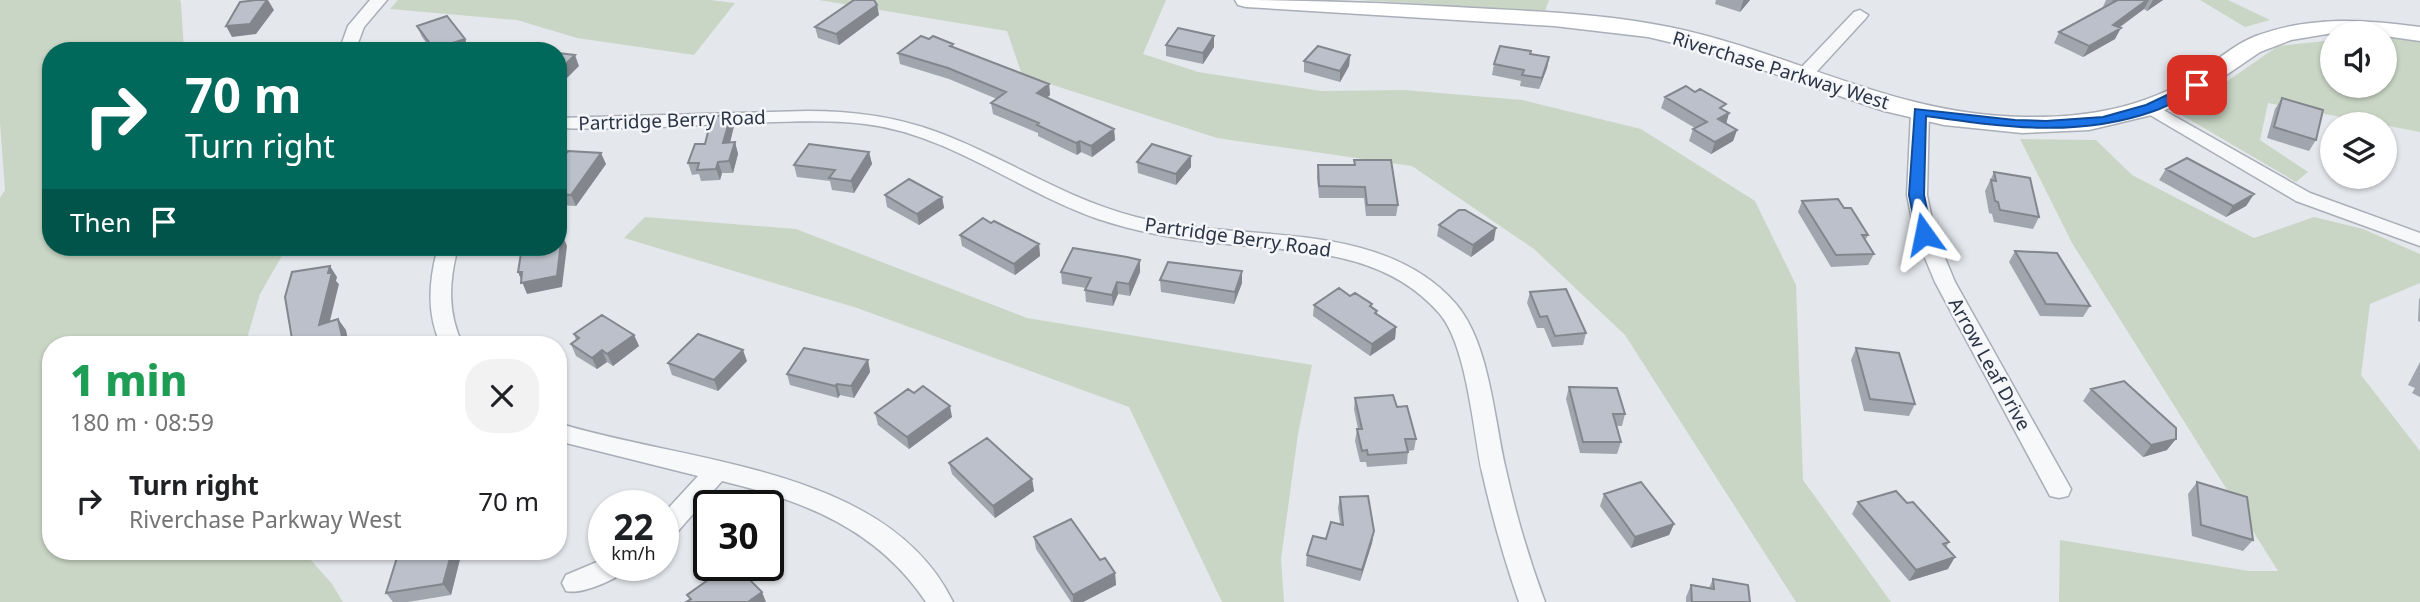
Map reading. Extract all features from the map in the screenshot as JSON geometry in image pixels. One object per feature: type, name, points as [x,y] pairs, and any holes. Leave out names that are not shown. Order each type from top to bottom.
[{"type":"street","points":[[350,42],[356,26],[379,0]]},
{"type":"street","name":"Riverchase Parkway West","points":[[1246,0],[1619,25],[1721,47],[1870,100],[1993,123],[2046,125],[2103,121],[2151,108],[2184,93],[2251,47],[2270,38],[2301,31],[2336,28],[2385,29],[2420,34]]},
{"type":"street","points":[[1802,77],[1860,15]]},
{"type":"street","points":[[2151,108],[2252,170],[2303,197],[2420,240]]},
{"type":"street","name":"Arrow Leaf Drive","points":[[1920,111],[1917,195],[1924,234],[1945,282],[2059,489]]},
{"type":"street","name":"Partridge Berry Road","points":[[567,123],[814,115],[871,120],[922,131],[1071,201],[1112,216],[1189,234],[1335,249],[1373,258],[1399,269],[1424,285],[1448,309],[1466,344],[1510,540],[1532,602]]},
{"type":"street","points":[[445,256],[441,268],[440,300],[448,336]]},
{"type":"street","points":[[567,435],[773,485],[839,509],[877,533],[910,560],[940,602]]},
{"type":"street","points":[[679,513],[717,471]]},
{"type":"street","points":[[575,583],[588,577]]},
{"type":"green space","points":[[0,0],[180,0],[183,42],[42,42],[42,256],[282,256],[260,294],[248,336],[42,336],[42,560],[311,560],[332,584],[343,602],[0,602],[0,198],[5,190],[0,123]]},
{"type":"green space","points":[[398,0],[710,0],[735,3],[694,55],[577,38],[517,20],[390,9]]},
{"type":"green space","points":[[819,0],[1166,0],[1143,54],[1198,72],[1321,91],[1404,90],[1522,100],[1641,129],[1755,201],[1796,285],[1803,480],[1891,602],[1796,602],[1625,335],[1534,249],[1412,166],[1217,138],[1022,75],[1007,31]]},
{"type":"green space","points":[[1358,0],[1549,0],[1545,11]]},
{"type":"green space","points":[[2200,0],[2228,0],[2270,20],[2245,27]]},
{"type":"green space","points":[[2397,38],[2420,39],[2420,132],[2397,128],[2397,112],[2320,113],[2268,103],[2260,140],[2308,172],[2296,182],[2180,114],[2278,46],[2320,41],[2320,98],[2397,98]]},
{"type":"green space","points":[[2020,139],[2096,140],[2132,175],[2254,238],[2314,217],[2363,229],[2420,254],[2420,283],[2370,304],[2361,375],[2420,451],[2420,602],[2059,602],[2060,540],[2249,571],[2278,571],[2072,243]]},
{"type":"green space","points":[[645,217],[796,229],[1027,318],[1312,365],[1298,434],[1281,559],[1284,602],[1222,602],[1129,407],[857,308],[624,238]]},
{"type":"building","points":[[267,0],[250,24],[226,26],[240,2]]},
{"type":"building","points":[[854,0],[874,0],[877,5],[836,34],[815,27]]},
{"type":"building","points":[[2113,0],[2147,0],[2113,25],[2121,28],[2089,46],[2059,32],[2116,1]]},
{"type":"building","points":[[447,16],[465,39],[456,42],[429,42],[417,26]]},
{"type":"building","points":[[1178,28],[1214,36],[1203,53],[1166,45]]},
{"type":"building","points":[[921,36],[929,39],[933,36],[953,44],[950,46],[1049,84],[1037,93],[1114,129],[1091,146],[1080,141],[1076,143],[1037,125],[1039,123],[991,103],[1006,92],[948,68],[898,53]]},
{"type":"building","points":[[1318,46],[1350,55],[1340,71],[1304,61]]},
{"type":"building","points":[[1500,46],[1549,57],[1542,78],[1522,75],[1524,70],[1494,64]]},
{"type":"building","points":[[567,54],[575,55],[567,63]]},
{"type":"building","points":[[1686,86],[1695,92],[1700,89],[1726,104],[1720,108],[1729,113],[1718,119],[1737,130],[1715,142],[1693,129],[1707,122],[1665,97]]},
{"type":"building","points":[[2282,98],[2323,110],[2320,112],[2316,140],[2274,127]]},
{"type":"building","points":[[731,115],[723,143],[735,142],[729,161],[718,162],[716,169],[697,170],[699,163],[688,163],[695,144],[705,144],[712,116]]},
{"type":"building","points":[[809,144],[869,152],[851,181],[829,178],[835,170],[794,165]]},
{"type":"building","points":[[1152,144],[1191,156],[1176,174],[1137,162]]},
{"type":"building","points":[[567,152],[601,153],[571,195],[567,195]]},
{"type":"building","points":[[2187,158],[2254,194],[2233,206],[2166,169]]},
{"type":"building","points":[[1354,160],[1391,160],[1398,205],[1367,205],[1365,187],[1319,186],[1318,165],[1355,165]]},
{"type":"building","points":[[1994,172],[2030,178],[2039,217],[2000,210],[1998,202],[1995,201],[1991,180],[1996,181]]},
{"type":"building","points":[[909,179],[942,197],[917,214],[885,195]]},
{"type":"building","points":[[1838,199],[1844,208],[1851,208],[1868,235],[1862,235],[1874,254],[1836,255],[1802,201]]},
{"type":"building","points":[[1459,210],[1465,210],[1496,228],[1473,245],[1439,225]]},
{"type":"building","points":[[983,218],[1039,244],[1014,264],[960,235]]},
{"type":"building","points":[[1073,248],[1140,260],[1129,284],[1117,282],[1112,295],[1085,290],[1091,278],[1061,272]]},
{"type":"building","points":[[2015,251],[2057,253],[2090,306],[2046,304]]},
{"type":"building","points":[[521,256],[559,256],[557,276],[521,283],[522,272],[518,272]]},
{"type":"building","points":[[1168,262],[1242,271],[1235,292],[1160,280]]},
{"type":"building","points":[[330,266],[328,273],[332,273],[319,325],[338,319],[342,336],[292,336],[285,297],[292,272]]},
{"type":"building","points":[[1339,288],[1350,296],[1355,293],[1372,304],[1370,306],[1377,311],[1375,313],[1396,327],[1372,344],[1314,305]]},
{"type":"building","points":[[1566,289],[1586,333],[1555,336],[1547,316],[1540,317],[1530,292]]},
{"type":"building","points":[[602,315],[634,335],[607,354],[602,350],[592,358],[571,344],[579,338],[574,334]]},
{"type":"building","points":[[698,334],[743,350],[714,380],[668,363]]},
{"type":"building","points":[[804,348],[868,360],[851,386],[835,386],[787,374]]},
{"type":"building","points":[[1856,348],[1899,353],[1915,404],[1870,399]]},
{"type":"building","points":[[2124,381],[2176,428],[2176,439],[2151,445],[2091,389]]},
{"type":"building","points":[[923,386],[950,406],[907,437],[875,413],[908,389],[914,393]]},
{"type":"building","points":[[1569,387],[1617,388],[1625,414],[1613,414],[1621,442],[1583,442]]},
{"type":"building","points":[[1393,395],[1397,407],[1407,406],[1416,439],[1405,439],[1408,452],[1368,455],[1367,450],[1362,451],[1357,429],[1362,429],[1355,398]]},
{"type":"building","points":[[987,438],[1032,479],[993,506],[949,463]]},
{"type":"building","points":[[1641,482],[1674,524],[1635,537],[1604,494]]},
{"type":"building","points":[[2197,482],[2247,497],[2253,540],[2201,525]]},
{"type":"building","points":[[1896,491],[1907,503],[1913,502],[1949,542],[1943,544],[1955,557],[1916,570],[1858,502]]},
{"type":"building","points":[[1368,496],[1374,531],[1362,570],[1307,555],[1313,536],[1326,539],[1331,522],[1343,525],[1340,497]]},
{"type":"building","points":[[1071,519],[1100,560],[1105,558],[1115,573],[1073,595],[1034,537]]},
{"type":"building","points":[[396,560],[450,560],[443,584],[386,593]]},
{"type":"building","points":[[1713,579],[1748,585],[1750,602],[1692,602],[1691,585],[1714,589]]},
{"type":"building","points":[[707,581],[751,581],[762,592],[748,602],[686,602],[691,599],[687,595]]},
{"type":"route","points":[[1924,234],[1917,195],[1920,111],[1993,123],[2046,125],[2103,121],[2128,116],[2165,103],[2197,85]]}]
